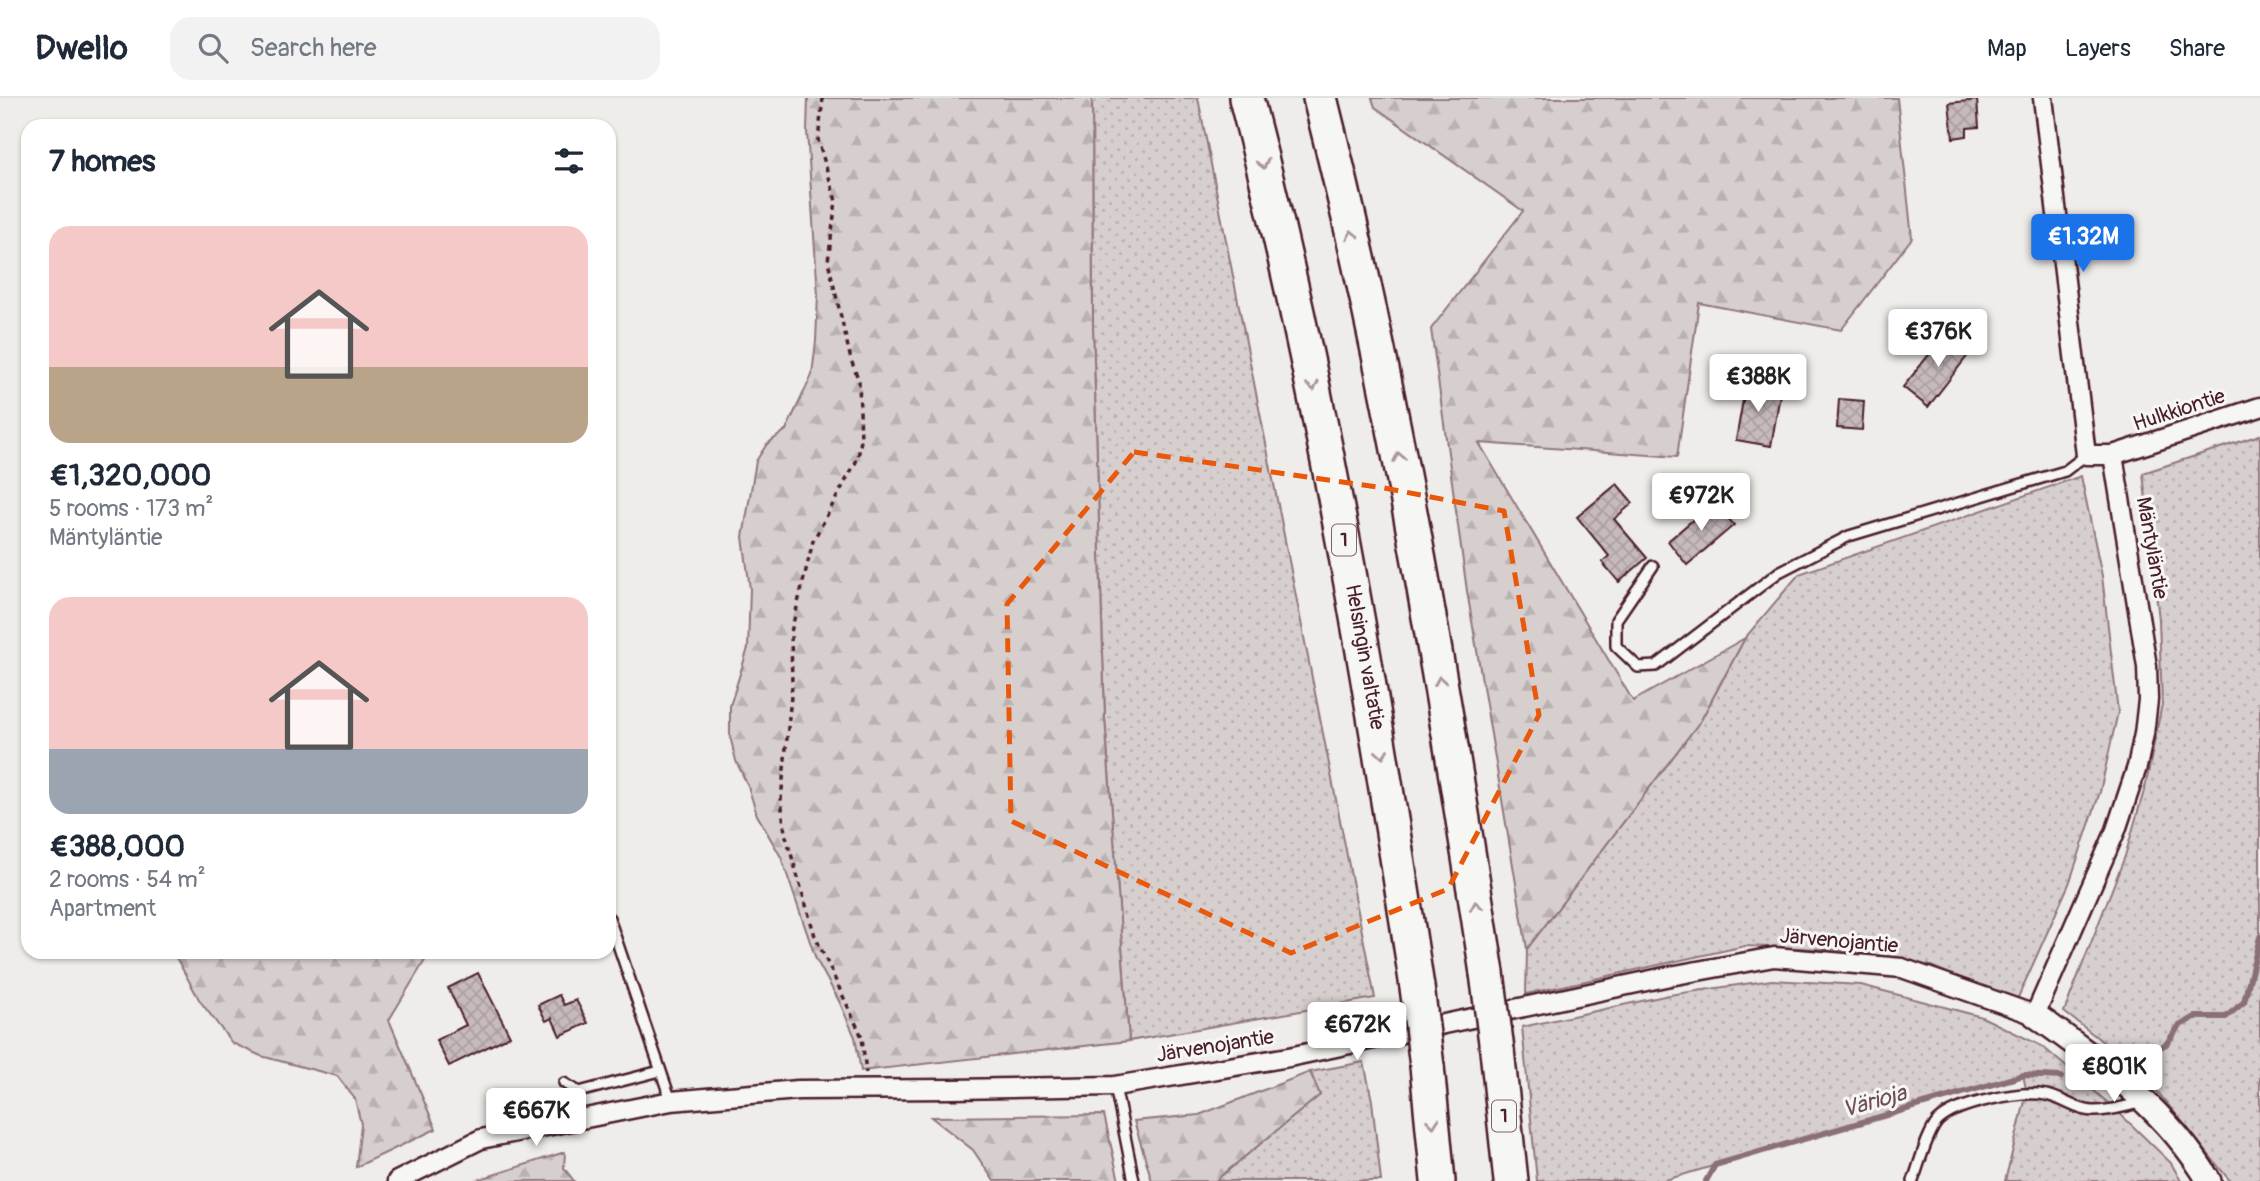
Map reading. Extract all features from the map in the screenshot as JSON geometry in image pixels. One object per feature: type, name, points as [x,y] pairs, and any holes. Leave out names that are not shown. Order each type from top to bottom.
[{"type":"highway","name":"Helsingin valtatie","points":[[1247,98],[1305,346],[1382,755],[1417,987],[1438,1181]]},
{"type":"highway","name":"1","points":[[1320,98],[1371,318],[1451,742],[1487,973],[1511,1181]]},
{"type":"street","points":[[2043,98],[2086,456],[2113,455]]},
{"type":"street","name":"Hulkkiontie","points":[[2113,455],[2260,407]]},
{"type":"street","name":"Mäntyläntie","points":[[2035,1015],[2116,830],[2137,767],[2144,734],[2148,700],[2147,666],[2113,455]]},
{"type":"street","name":"Järvenojantie","points":[[397,1181],[481,1139],[671,1101],[798,1090],[1115,1086],[1289,1057],[1774,957],[1902,968],[2035,1015]]},
{"type":"street","points":[[2035,1015],[2091,1055],[2145,1102],[2198,1161],[2210,1181]]},
{"type":"lane","points":[[1653,566],[1616,620],[1616,646],[1638,667],[1656,666],[1779,572],[1849,536],[2065,471],[2086,456]]},
{"type":"lane","points":[[616,939],[671,1101]]},
{"type":"lane","points":[[564,1083],[579,1092],[660,1071]]},
{"type":"lane","points":[[1115,1086],[1134,1181]]},
{"type":"lane","points":[[1913,1181],[1937,1122],[1950,1113],[1999,1097],[2027,1093],[2049,1095],[2077,1109],[2095,1111],[2145,1102]]},
{"type":"path","points":[[823,98],[818,140],[836,201],[828,261],[851,360],[859,381],[861,440],[858,458],[813,541],[791,632],[792,686],[781,800],[785,834],[815,936],[862,1037],[867,1090]]},
{"type":"highlighted area","points":[[1134,452],[1384,488],[1504,511],[1539,715],[1448,889],[1291,953],[1011,821],[1007,604]]},
{"type":"green space","points":[[808,98],[1092,98],[1093,328],[1105,718],[1129,1041],[861,1071],[855,1037],[816,959],[781,857],[757,815],[748,786],[736,761],[730,736],[730,706],[748,648],[750,589],[743,537],[756,461],[767,444],[786,430],[812,375],[816,341],[818,295],[807,131]]},
{"type":"green space","points":[[1092,98],[1198,98],[1375,998],[1129,1041],[1105,718],[1093,328]]},
{"type":"green space","points":[[1372,98],[1897,98],[1912,238],[1841,330],[1699,303],[1677,457],[1479,443],[1633,701],[1745,638],[1701,720],[1527,949],[1467,591],[1431,329],[1523,211],[1375,107]]},
{"type":"green space","points":[[2260,435],[2260,1181],[2230,1181],[2152,1085],[2064,1012],[2125,856],[2146,784],[2162,704],[2159,620],[2143,473]]},
{"type":"green space","points":[[2081,476],[2102,576],[2118,712],[2100,792],[2069,884],[2016,1002],[1931,966],[1844,950],[1745,946],[1526,994],[1527,949],[1701,720],[1745,638],[1799,574]]},
{"type":"green space","points":[[177,959],[426,959],[389,1020],[436,1129],[356,1167],[361,1124],[355,1099],[337,1076],[261,1056],[232,1043],[200,1001]]},
{"type":"green space","points":[[1772,980],[1861,985],[1982,1017],[2042,1046],[2114,1108],[2171,1163],[2181,1181],[2005,1181],[2027,1093],[2023,1075],[1662,1181],[1537,1181],[1522,1027],[1669,995]]},
{"type":"green space","points":[[1364,1062],[1372,1101],[1381,1181],[1215,1181],[1320,1095],[1310,1072]]},
{"type":"green space","points":[[1310,1072],[1320,1095],[1215,1181],[1152,1181],[1134,1121],[1199,1115]]},
{"type":"green space","points":[[1104,1115],[1119,1181],[994,1181],[973,1150],[931,1117]]},
{"type":"green space","points":[[565,1152],[564,1168],[574,1181],[474,1181]]},
{"type":"building","points":[[1977,100],[1979,127],[1967,128],[1967,136],[1953,138],[1949,103]]},
{"type":"building","points":[[1948,331],[1972,350],[1928,407],[1903,387]]},
{"type":"building","points":[[1746,383],[1781,389],[1771,446],[1736,440]]},
{"type":"building","points":[[1839,399],[1864,401],[1862,430],[1837,428]]},
{"type":"building","points":[[1617,484],[1633,503],[1614,519],[1647,558],[1619,582],[1602,562],[1609,556],[1577,517]]},
{"type":"building","points":[[1714,502],[1734,525],[1687,565],[1668,541]]},
{"type":"building","points":[[478,973],[510,1036],[449,1066],[436,1040],[466,1025],[448,988]]},
{"type":"building","points":[[559,995],[564,1005],[576,1000],[588,1023],[560,1036],[552,1018],[546,1021],[538,1005]]},
{"type":"waterway","points":[[2140,1061],[2167,1043],[2179,1026],[2195,1017],[2226,1017],[2244,1002],[2260,937]]},
{"type":"waterway","name":"Värioja","points":[[1706,1181],[1715,1165],[2024,1075],[2061,1077]]}]
